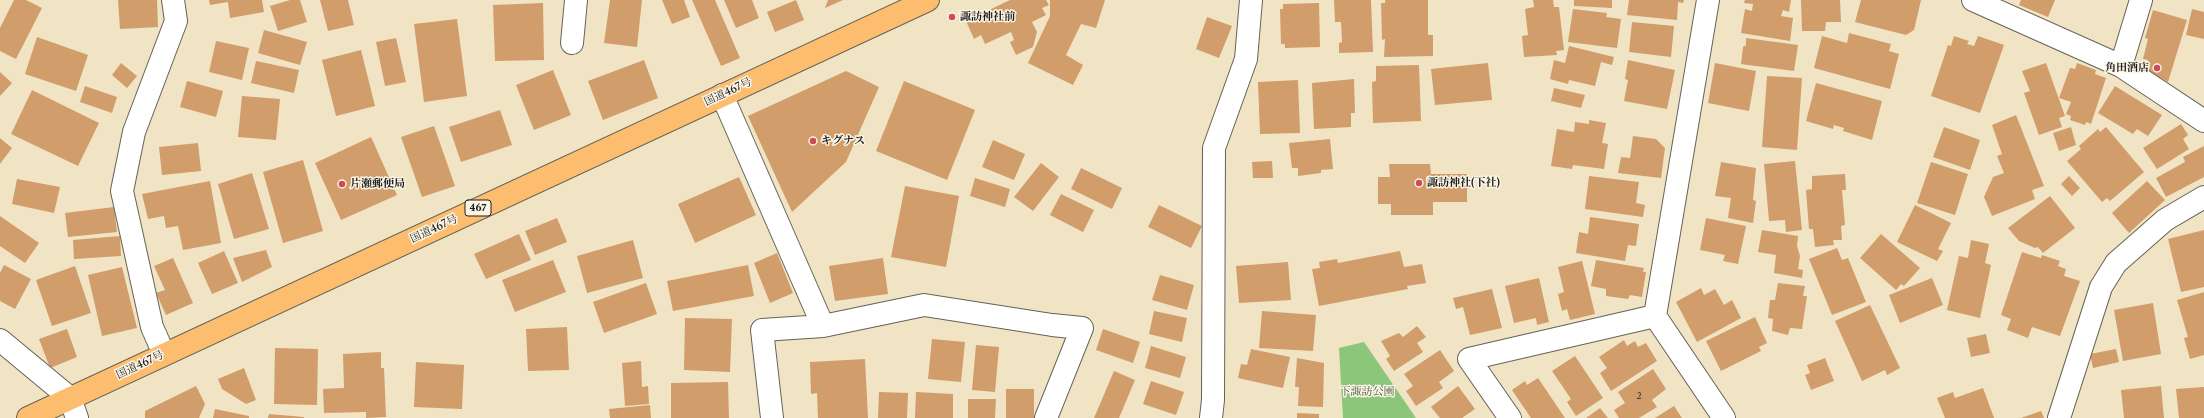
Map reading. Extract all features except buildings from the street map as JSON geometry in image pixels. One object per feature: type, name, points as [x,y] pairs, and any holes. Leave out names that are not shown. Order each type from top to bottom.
[{"type":"highway","name":"国道467号","points":[[28,418],[74,408],[164,354],[928,0]]},
{"type":"street","points":[[164,354],[152,327],[122,190],[134,132],[176,21],[173,0]]},
{"type":"street","points":[[572,43],[576,0]]},
{"type":"street","points":[[1211,418],[1213,400],[1214,148],[1246,60],[1251,0]]},
{"type":"street","points":[[1708,0],[1655,316],[1724,418]]},
{"type":"street","points":[[1973,0],[2120,66],[2204,121]]},
{"type":"street","points":[[2120,66],[2141,0]]},
{"type":"street","points":[[722,95],[823,326]]},
{"type":"street","points":[[2059,418],[2101,287],[2116,263],[2165,220],[2204,197]]},
{"type":"street","points":[[772,418],[762,330],[823,326],[924,305],[1052,326],[1082,328],[1046,418]]},
{"type":"street","points":[[1510,418],[1470,359],[1655,316]]},
{"type":"street","points":[[0,340],[74,408]]},
{"type":"green space","name":"下諏訪公園","points":[[1364,342],[1416,418],[1343,418],[1339,348]]},
{"type":"place","name":"諏訪神社前","points":[[952,17]]},
{"type":"place","name":"角田酒店","points":[[2157,68]]},
{"type":"place","name":"キグナス","points":[[813,141]]},
{"type":"place","name":"諏訪神社(下社)","points":[[1419,183]]},
{"type":"place","name":"片瀬郵便局","points":[[342,184]]}]
